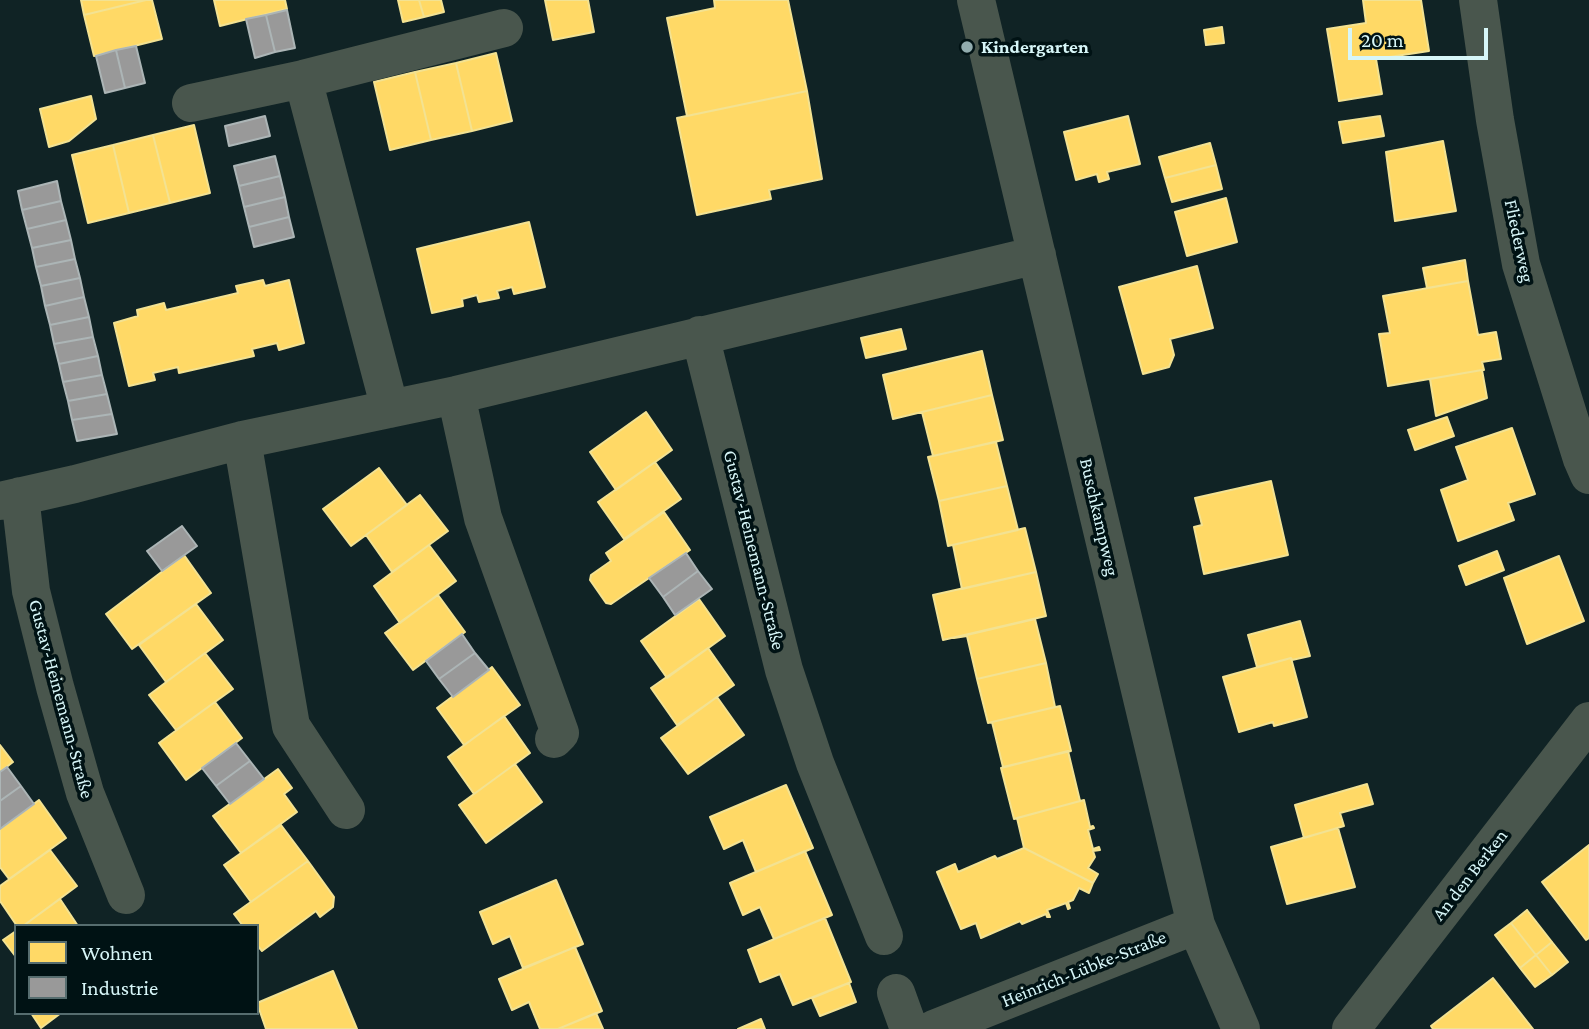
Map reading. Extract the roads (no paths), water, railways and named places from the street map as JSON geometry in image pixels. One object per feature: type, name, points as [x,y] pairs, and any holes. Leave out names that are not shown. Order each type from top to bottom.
[{"type":"street","name":"Buschkampweg","points":[[976,0],[1196,925],[1241,1029]]},
{"type":"street","name":"Fliederweg","points":[[1478,0],[1494,120],[1521,264],[1589,475]]},
{"type":"street","points":[[191,103],[303,79],[504,28]]},
{"type":"street","points":[[303,79],[390,409]]},
{"type":"street","name":"Gustav-Heinemann-Straße","points":[[126,895],[85,793],[52,675],[10,498],[242,440],[456,396],[1037,255]]},
{"type":"street","name":"Gustav-Heinemann-Straße","points":[[700,335],[784,670],[815,763],[884,936]]},
{"type":"street","points":[[456,396],[483,518],[560,733],[554,739]]},
{"type":"street","points":[[242,440],[291,726],[345,810]]},
{"type":"street","name":"An den Berken","points":[[1351,1029],[1589,721]]},
{"type":"street","name":"Heinrich-Lübke-Straße","points":[[934,1029],[1196,925]]},
{"type":"street","points":[[895,993],[909,1029]]},
{"type":"place","name":"Kindergarten","points":[[967,47]]}]
